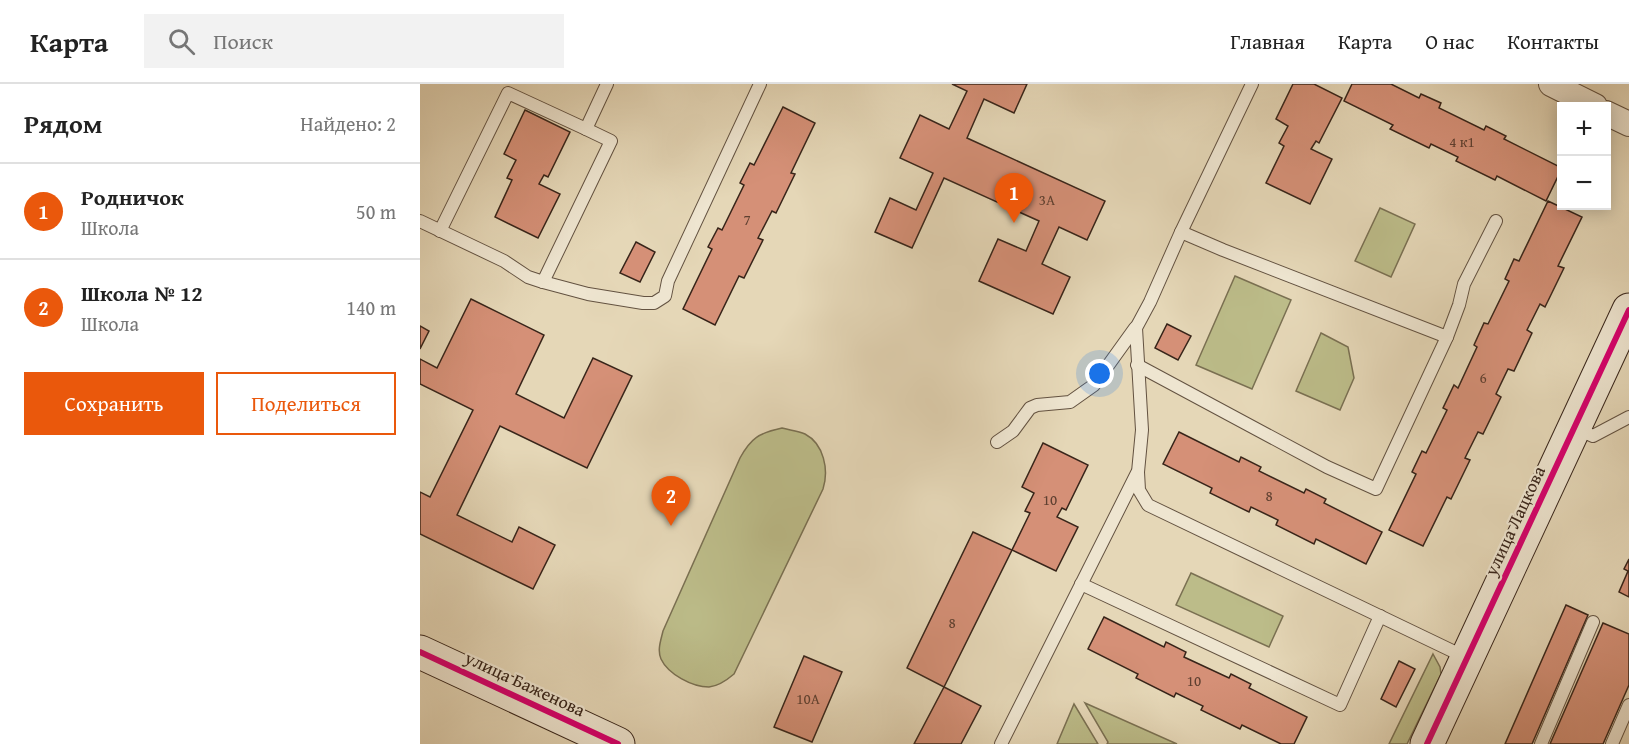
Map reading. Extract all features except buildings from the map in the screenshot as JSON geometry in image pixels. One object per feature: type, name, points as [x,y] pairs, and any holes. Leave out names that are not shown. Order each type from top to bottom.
[{"type":"street","points":[[1554,85],[1587,102]]},
{"type":"street","points":[[1611,115],[1629,124]]},
{"type":"street","name":"улица Лацкова","points":[[1427,744],[1629,310]]},
{"type":"street","name":"улица Баженова","points":[[420,651],[618,744]]},
{"type":"lane","points":[[586,129],[607,84]]},
{"type":"lane","points":[[420,221],[504,261],[528,277],[588,294],[654,303],[665,296],[668,281],[760,84]]},
{"type":"lane","points":[[998,442],[1013,431],[1030,408],[1037,405],[1070,402],[1094,385],[1136,328],[1252,84]]},
{"type":"lane","points":[[440,231],[508,93],[611,141],[543,282]]},
{"type":"lane","points":[[1137,365],[1327,467],[1376,489],[1447,337],[1464,284],[1496,221]]},
{"type":"lane","points":[[1181,232],[1447,337]]},
{"type":"lane","points":[[1136,328],[1142,430],[1138,472],[1139,490],[1148,505],[1467,658]]},
{"type":"lane","points":[[1574,427],[1593,436],[1629,417]]},
{"type":"lane","points":[[1001,744],[1138,472]]},
{"type":"lane","points":[[1081,584],[1340,705],[1380,616]]},
{"type":"lane","points":[[1541,744],[1593,622]]},
{"type":"lane","points":[[1612,744],[1629,705]]},
{"type":"green space","points":[[1380,208],[1415,224],[1391,277],[1355,261]]},
{"type":"green space","points":[[1235,276],[1291,300],[1252,389],[1196,365]]},
{"type":"green space","points":[[1321,333],[1348,347],[1354,378],[1340,410],[1296,391]]},
{"type":"green space","points":[[782,428],[805,434],[817,444],[825,466],[823,489],[734,674],[713,686],[695,685],[681,679],[664,665],[659,649],[663,631],[740,458],[756,437]]},
{"type":"green space","points":[[1191,573],[1283,616],[1269,647],[1176,605]]},
{"type":"green space","points":[[1433,654],[1441,674],[1407,744],[1389,744]]},
{"type":"green space","points":[[1085,703],[1177,744],[1107,744],[1108,742]]},
{"type":"green space","points":[[1074,704],[1098,744],[1057,744]]},
{"type":"cycle path","points":[[1427,744],[1629,310]]},
{"type":"cycle path","points":[[420,652],[618,744]]},
{"type":"place","name":"Родничок","points":[[1014,223]]},
{"type":"place","name":"Школа № 12","points":[[671,526]]}]
